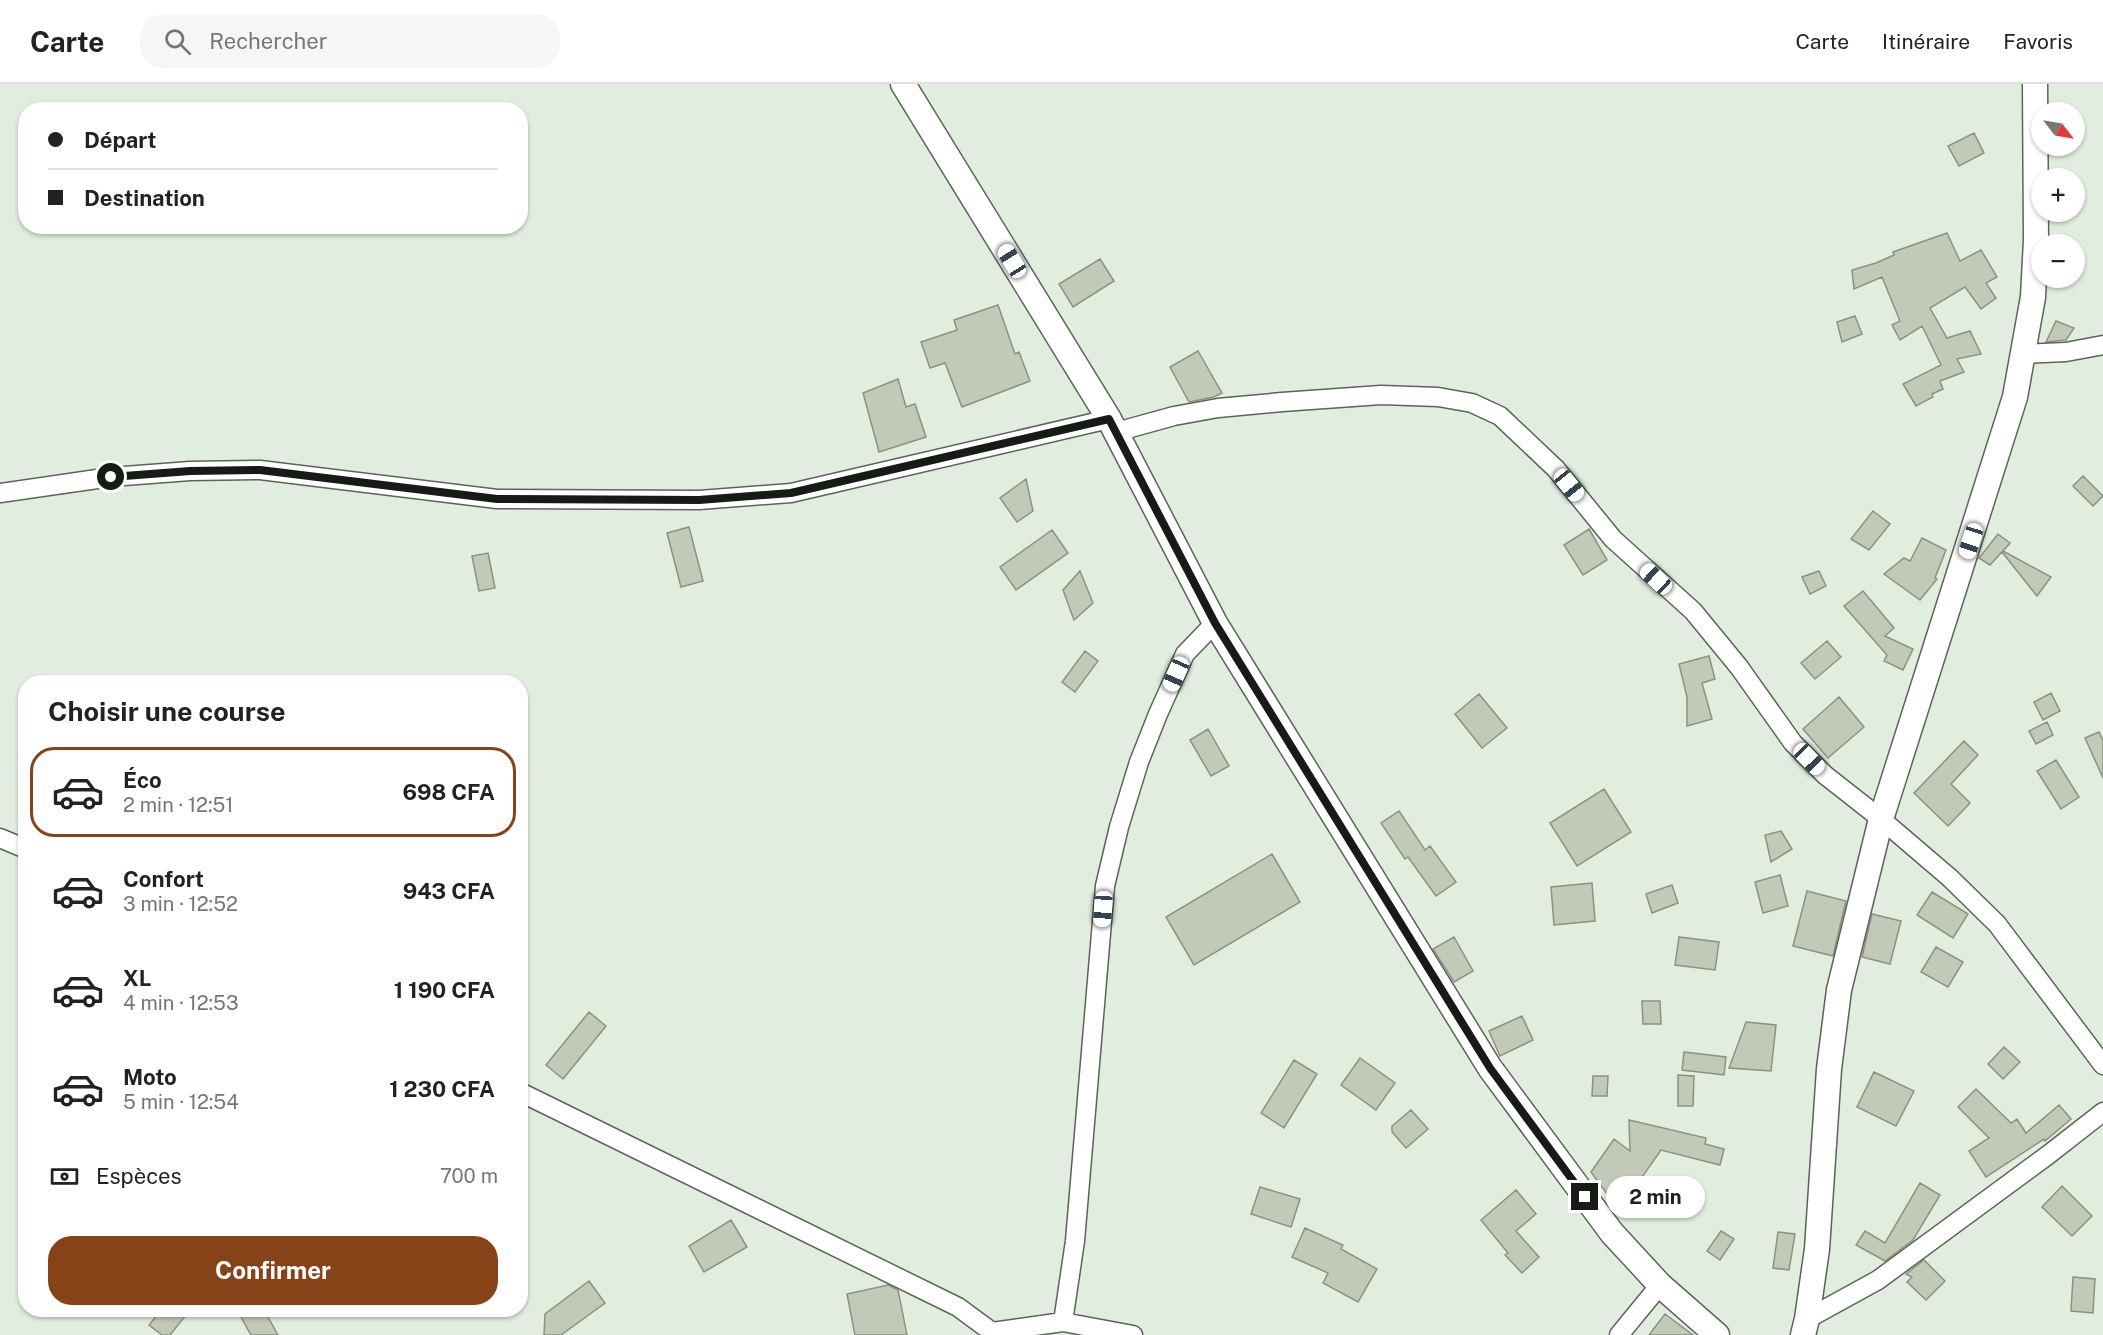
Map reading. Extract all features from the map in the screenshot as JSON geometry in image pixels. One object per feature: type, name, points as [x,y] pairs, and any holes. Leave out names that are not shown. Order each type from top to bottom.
[{"type":"main road","points":[[903,84],[1112,425],[1215,623],[1490,1068],[1612,1233],[1660,1285],[1717,1335]]},
{"type":"main road","points":[[1805,1327],[1817,1249],[1829,1069],[1839,990],[1881,819],[2015,397],[2032,297],[2036,240],[2035,84]]},
{"type":"street","points":[[2022,354],[2066,352],[2103,345]]},
{"type":"street","points":[[0,493],[111,477],[190,471],[260,470],[497,499],[699,500],[791,493],[1112,425],[1218,408],[1381,395],[1438,397],[1472,403],[1500,416],[1556,469],[1613,539],[1693,611],[1739,667],[1793,743],[1825,776],[1881,819],[1950,878],[1997,924],[2103,1065]]},
{"type":"street","points":[[1063,1322],[1075,1241],[1105,886],[1119,827],[1139,762],[1158,714],[1185,654],[1215,623]]},
{"type":"street","points":[[0,838],[18,846]]},
{"type":"street","points":[[528,1096],[958,1307],[988,1334],[1063,1322],[1133,1335]]},
{"type":"street","points":[[1805,1327],[1878,1280],[2103,1112]]},
{"type":"street","points":[[1619,1335],[1660,1285]]},
{"type":"building","points":[[1974,133],[1984,153],[1959,166],[1948,146]]},
{"type":"building","points":[[1947,233],[1960,261],[1981,250],[1997,277],[1986,283],[1996,298],[1981,309],[1965,287],[1930,308],[1947,338],[1970,331],[1981,354],[1957,359],[1964,372],[1940,381],[1943,389],[1916,406],[1903,384],[1941,365],[1922,326],[1900,340],[1892,325],[1900,321],[1882,277],[1854,289],[1852,270],[1876,263],[1894,255],[1893,252]]},
{"type":"building","points":[[1100,259],[1114,281],[1073,307],[1059,284]]},
{"type":"building","points":[[998,305],[1015,354],[1019,352],[1030,381],[962,407],[945,363],[930,368],[921,342],[957,330],[954,320]]},
{"type":"building","points":[[1855,316],[1862,334],[1842,342],[1837,322]]},
{"type":"building","points":[[2056,321],[2074,328],[2066,340],[2046,342]]},
{"type":"building","points":[[1198,351],[1222,393],[1189,402],[1170,367]]},
{"type":"building","points":[[898,379],[906,407],[915,404],[926,437],[879,452],[863,393]]},
{"type":"building","points":[[2083,476],[2103,496],[2093,506],[2073,486]]},
{"type":"building","points":[[1026,479],[1033,511],[1017,522],[1000,498]]},
{"type":"building","points":[[1873,511],[1890,524],[1869,550],[1851,539]]},
{"type":"building","points":[[689,527],[703,581],[681,587],[667,533]]},
{"type":"building","points":[[1589,529],[1607,560],[1583,575],[1564,545]]},
{"type":"building","points":[[1052,530],[1068,553],[1016,590],[1000,567]]},
{"type":"building","points":[[1998,534],[2010,543],[2003,551],[2051,577],[2037,596],[2002,552],[1990,565],[1979,558]]},
{"type":"building","points":[[1922,538],[1946,550],[1935,578],[1937,579],[1920,600],[1884,574],[1904,558],[1910,561]]},
{"type":"building","points":[[488,553],[495,588],[479,591],[472,556]]},
{"type":"building","points":[[1080,571],[1093,603],[1074,620],[1063,590]]},
{"type":"building","points":[[1819,571],[1826,586],[1810,594],[1802,577]]},
{"type":"building","points":[[1863,591],[1894,628],[1885,636],[1913,649],[1903,670],[1884,661],[1887,655],[1844,606]]},
{"type":"building","points":[[1827,641],[1841,657],[1815,679],[1801,663]]},
{"type":"building","points":[[1085,651],[1098,661],[1075,692],[1062,682]]},
{"type":"building","points":[[1709,656],[1715,679],[1702,683],[1712,719],[1687,726],[1687,697],[1679,664]]},
{"type":"building","points":[[2051,693],[2060,711],[2043,720],[2034,702]]},
{"type":"building","points":[[1479,694],[1507,728],[1482,748],[1455,714]]},
{"type":"building","points":[[1839,697],[1864,727],[1828,758],[1803,729]]},
{"type":"building","points":[[2047,722],[2053,735],[2036,744],[2029,731]]},
{"type":"building","points":[[1208,729],[1229,766],[1211,776],[1190,740]]},
{"type":"building","points":[[2099,732],[2103,740],[2103,778],[2085,738]]},
{"type":"building","points":[[1964,741],[1978,755],[1951,784],[1970,803],[1948,826],[1914,793]]},
{"type":"building","points":[[2056,760],[2079,797],[2061,809],[2037,771]]},
{"type":"building","points":[[1604,789],[1631,832],[1577,866],[1550,823]]},
{"type":"building","points":[[1399,811],[1425,850],[1430,846],[1456,882],[1436,896],[1408,857],[1405,859],[1381,823]]},
{"type":"building","points":[[1781,831],[1792,849],[1771,862],[1765,835]]},
{"type":"building","points":[[1272,854],[1300,902],[1194,965],[1166,917]]},
{"type":"building","points":[[1780,875],[1788,906],[1763,913],[1755,882]]},
{"type":"building","points":[[1592,883],[1595,921],[1554,925],[1551,887]]},
{"type":"building","points":[[1672,885],[1678,903],[1652,913],[1646,894]]},
{"type":"building","points":[[1807,891],[1846,901],[1833,956],[1793,946]]},
{"type":"building","points":[[1932,892],[1968,914],[1953,938],[1917,915]]},
{"type":"building","points":[[1872,914],[1901,921],[1890,964],[1862,957]]},
{"type":"building","points":[[1454,937],[1473,971],[1454,982],[1433,949]]},
{"type":"building","points":[[1679,937],[1719,942],[1715,970],[1675,965]]},
{"type":"building","points":[[1936,947],[1963,962],[1948,987],[1921,972]]},
{"type":"building","points":[[1642,1001],[1660,1001],[1661,1024],[1643,1024]]},
{"type":"building","points":[[589,1012],[606,1026],[563,1079],[546,1065]]},
{"type":"building","points":[[1522,1016],[1533,1040],[1500,1056],[1489,1031]]},
{"type":"building","points":[[1746,1022],[1776,1025],[1771,1071],[1729,1068]]},
{"type":"building","points":[[2004,1047],[2020,1062],[2003,1079],[1988,1064]]},
{"type":"building","points":[[1684,1052],[1726,1057],[1724,1075],[1682,1070]]},
{"type":"building","points":[[1360,1058],[1395,1083],[1376,1110],[1341,1085]]},
{"type":"building","points":[[1294,1060],[1317,1074],[1284,1128],[1261,1113]]},
{"type":"building","points":[[1874,1072],[1914,1091],[1896,1126],[1857,1107]]},
{"type":"building","points":[[1678,1075],[1694,1076],[1693,1106],[1678,1106]]},
{"type":"building","points":[[1593,1076],[1608,1076],[1607,1096],[1592,1096]]},
{"type":"building","points":[[1976,1089],[2011,1123],[2017,1119],[2026,1133],[2059,1105],[2071,1119],[2045,1141],[2044,1139],[1986,1177],[1969,1151],[1989,1138],[1958,1107]]},
{"type":"building","points":[[1411,1110],[1428,1129],[1406,1148],[1392,1132],[1392,1126]]},
{"type":"building","points":[[1629,1120],[1706,1138],[1705,1144],[1724,1149],[1720,1165],[1661,1150],[1619,1210],[1591,1172],[1614,1139],[1630,1151]]},
{"type":"building","points":[[1920,1183],[1940,1195],[1913,1240],[1885,1261],[1856,1245],[1865,1231],[1885,1243]]},
{"type":"building","points":[[2062,1186],[2092,1216],[2072,1236],[2042,1207]]},
{"type":"building","points":[[1260,1187],[1300,1199],[1291,1227],[1251,1214]]},
{"type":"building","points":[[1516,1190],[1536,1214],[1516,1231],[1539,1257],[1522,1273],[1505,1255],[1508,1253],[1481,1220]]},
{"type":"building","points":[[731,1220],[747,1247],[704,1272],[689,1246]]},
{"type":"building","points":[[1305,1228],[1343,1245],[1341,1249],[1377,1269],[1358,1302],[1323,1283],[1328,1273],[1292,1257]]},
{"type":"building","points":[[1721,1231],[1734,1239],[1720,1260],[1707,1251]]},
{"type":"building","points":[[1778,1232],[1795,1234],[1789,1270],[1773,1268]]},
{"type":"building","points":[[1924,1260],[1945,1281],[1926,1300],[1907,1282],[1912,1277],[1906,1274]]},
{"type":"building","points":[[2073,1277],[2095,1279],[2093,1313],[2071,1311]]},
{"type":"building","points":[[589,1281],[605,1303],[561,1335],[544,1335],[545,1314]]},
{"type":"building","points":[[888,1285],[898,1290],[907,1335],[855,1335],[847,1294]]},
{"type":"building","points":[[1665,1314],[1693,1335],[1649,1335]]},
{"type":"building","points":[[155,1317],[184,1317],[170,1335],[162,1335],[149,1325]]},
{"type":"building","points":[[241,1317],[268,1317],[278,1335],[251,1335]]},
{"type":"route","points":[[111,477],[190,471],[260,470],[497,499],[699,500],[791,493],[1109,419],[1215,623],[1490,1068],[1585,1197]]}]
